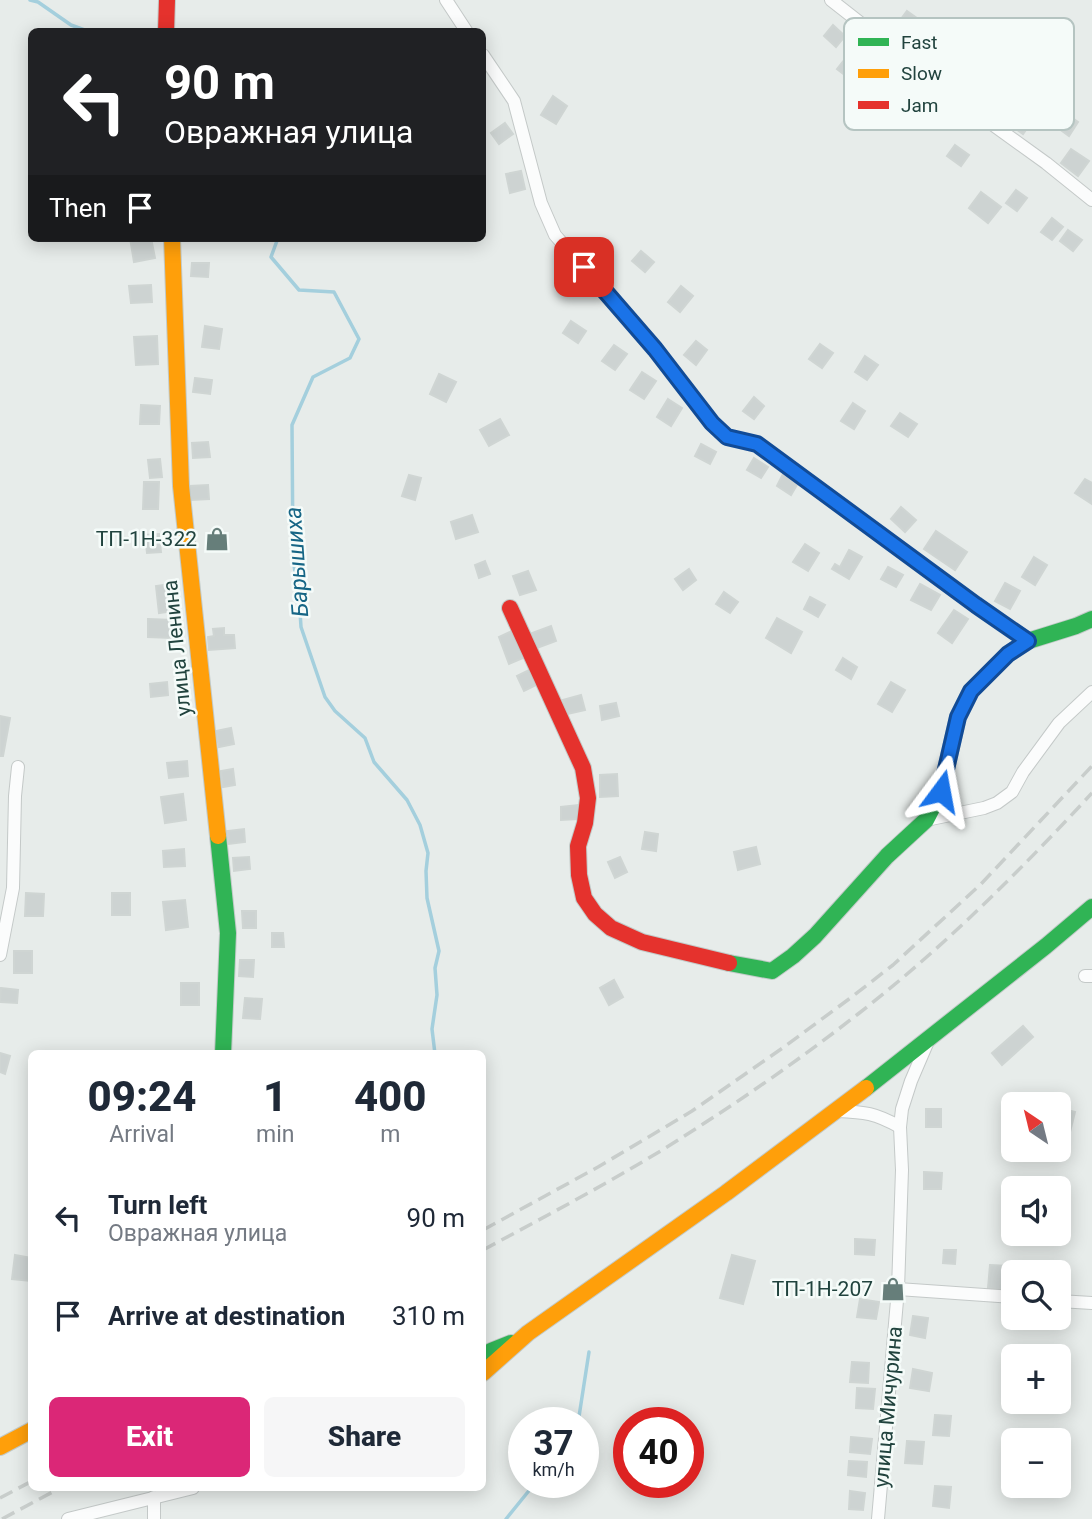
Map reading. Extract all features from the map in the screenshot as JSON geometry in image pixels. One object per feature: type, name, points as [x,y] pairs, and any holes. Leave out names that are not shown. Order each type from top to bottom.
[{"type":"main road","points":[[166,28],[167,0]]},
{"type":"main road","name":"улица Ленина","points":[[172,242],[181,486],[228,933],[226,1048]]},
{"type":"main road","points":[[510,608],[583,768],[588,798],[585,823],[578,846],[579,875],[584,898],[595,914],[611,928],[642,942],[738,966],[772,971],[815,936],[887,856],[926,820],[941,791],[958,717],[971,691],[1008,654],[1028,641],[1092,619]]},
{"type":"main road","points":[[491,1354],[520,1339],[837,1111],[1092,907]]},
{"type":"main road","points":[[0,1447],[28,1432]]},
{"type":"street","points":[[446,0],[464,28]]},
{"type":"street","points":[[831,0],[854,18]]},
{"type":"street","points":[[486,60],[514,102],[541,203],[555,236],[655,349],[712,423],[727,437],[757,444],[1028,641]]},
{"type":"street","points":[[1000,130],[1092,200]]},
{"type":"street","points":[[926,820],[984,808],[997,803],[1012,792],[1023,772],[1059,723],[1092,692]]},
{"type":"street","points":[[0,955],[13,888],[18,767]]},
{"type":"street","name":"улица Мичурина","points":[[878,1519],[898,1289],[902,1170],[900,1127],[902,1109],[911,1081],[929,1039]]},
{"type":"street","points":[[837,1111],[880,1116],[900,1127]]},
{"type":"street","points":[[898,1289],[1001,1296]]},
{"type":"street","points":[[1071,1302],[1092,1303]]},
{"type":"street","points":[[68,1519],[179,1491]]},
{"type":"street","points":[[154,1519],[155,1496]]},
{"type":"building","points":[[907,11],[917,18],[902,18]]},
{"type":"building","points":[[833,25],[844,37],[836,47],[824,36]]},
{"type":"building","points":[[844,60],[844,74],[837,69]]},
{"type":"building","points":[[553,96],[567,106],[556,124],[541,115]]},
{"type":"building","points":[[505,123],[513,134],[499,144],[491,133]]},
{"type":"building","points":[[1061,130],[1073,130],[1069,136]]},
{"type":"building","points":[[955,145],[969,155],[961,166],[947,156]]},
{"type":"building","points":[[1071,149],[1089,161],[1078,176],[1061,163]]},
{"type":"building","points":[[521,171],[525,189],[510,193],[506,174]]},
{"type":"building","points":[[1016,190],[1027,198],[1017,211],[1006,203]]},
{"type":"building","points":[[981,192],[1001,207],[988,223],[969,208]]},
{"type":"building","points":[[1052,218],[1063,227],[1052,240],[1041,232]]},
{"type":"building","points":[[1068,230],[1082,240],[1073,251],[1060,241]]},
{"type":"building","points":[[131,242],[152,242],[155,258],[134,262]]},
{"type":"building","points":[[641,251],[654,262],[645,272],[632,261]]},
{"type":"building","points":[[192,263],[209,263],[208,277],[191,276]]},
{"type":"building","points":[[151,285],[152,302],[131,303],[129,286]]},
{"type":"building","points":[[681,286],[693,296],[680,312],[668,302]]},
{"type":"building","points":[[571,321],[586,331],[578,343],[563,333]]},
{"type":"building","points":[[205,326],[222,329],[219,349],[202,347]]},
{"type":"building","points":[[157,336],[158,364],[136,365],[134,337]]},
{"type":"building","points":[[696,341],[707,350],[696,365],[684,355]]},
{"type":"building","points":[[820,344],[833,353],[822,368],[809,359]]},
{"type":"building","points":[[614,345],[627,354],[615,370],[602,361]]},
{"type":"building","points":[[865,356],[878,365],[867,380],[855,372]]},
{"type":"building","points":[[642,372],[656,381],[644,399],[630,390]]},
{"type":"building","points":[[439,374],[456,382],[446,402],[430,394]]},
{"type":"building","points":[[195,378],[212,380],[210,394],[193,392]]},
{"type":"building","points":[[754,397],[764,406],[754,419],[743,411]]},
{"type":"building","points":[[668,399],[682,408],[671,426],[657,417]]},
{"type":"building","points":[[853,403],[865,411],[854,429],[841,421]]},
{"type":"building","points":[[141,405],[160,406],[159,424],[140,424]]},
{"type":"building","points":[[900,413],[917,424],[908,437],[891,426]]},
{"type":"building","points":[[500,419],[509,435],[489,446],[480,430]]},
{"type":"building","points":[[208,442],[210,457],[193,458],[192,443]]},
{"type":"building","points":[[701,444],[716,452],[710,464],[695,456]]},
{"type":"building","points":[[754,458],[768,467],[761,478],[747,470]]},
{"type":"building","points":[[160,459],[162,477],[150,478],[148,460]]},
{"type":"building","points":[[783,474],[798,483],[791,495],[777,486]]},
{"type":"building","points":[[409,475],[421,478],[415,500],[402,496]]},
{"type":"building","points":[[1085,479],[1092,483],[1092,504],[1075,493]]},
{"type":"building","points":[[144,482],[159,482],[158,509],[143,509]]},
{"type":"building","points":[[208,485],[209,499],[191,500],[190,486]]},
{"type":"building","points":[[901,507],[916,520],[905,532],[891,519]]},
{"type":"building","points":[[472,515],[478,532],[456,539],[451,522]]},
{"type":"building","points":[[936,531],[967,552],[955,570],[924,549]]},
{"type":"building","points":[[159,534],[161,552],[147,553],[145,535]]},
{"type":"building","points":[[805,544],[819,553],[808,571],[793,562]]},
{"type":"building","points":[[849,550],[862,557],[849,579],[832,569],[835,564],[840,567]]},
{"type":"building","points":[[1034,557],[1047,565],[1035,585],[1022,577]]},
{"type":"building","points":[[485,561],[490,574],[479,578],[475,565]]},
{"type":"building","points":[[888,567],[903,575],[896,587],[881,579]]},
{"type":"building","points":[[689,569],[696,580],[683,590],[675,579]]},
{"type":"building","points":[[528,571],[536,590],[520,595],[513,576]]},
{"type":"building","points":[[1005,583],[1020,591],[1010,609],[995,601]]},
{"type":"building","points":[[171,584],[174,611],[159,613],[156,586]]},
{"type":"building","points":[[920,584],[940,595],[931,610],[911,600]]},
{"type":"building","points":[[724,592],[738,602],[730,613],[716,604]]},
{"type":"building","points":[[810,597],[825,605],[818,617],[804,609]]},
{"type":"building","points":[[954,610],[968,619],[952,643],[938,633]]},
{"type":"building","points":[[777,618],[802,632],[791,653],[766,638]]},
{"type":"building","points":[[148,619],[173,620],[172,638],[148,637]]},
{"type":"building","points":[[551,626],[556,641],[537,648],[532,633]]},
{"type":"building","points":[[224,628],[224,635],[234,635],[235,648],[209,650],[208,637],[214,636],[213,629]]},
{"type":"building","points":[[512,631],[523,658],[509,664],[499,637]]},
{"type":"building","points":[[843,658],[857,667],[851,679],[836,670]]},
{"type":"building","points":[[529,670],[536,685],[524,691],[517,676]]},
{"type":"building","points":[[167,682],[168,695],[151,697],[150,684]]},
{"type":"building","points":[[891,682],[905,690],[892,712],[878,704]]},
{"type":"building","points":[[581,695],[585,710],[567,714],[563,700]]},
{"type":"building","points":[[616,703],[619,716],[602,720],[600,706]]},
{"type":"building","points":[[0,716],[10,718],[3,756],[0,756]]},
{"type":"building","points":[[231,728],[234,744],[219,747],[216,731]]},
{"type":"building","points":[[187,761],[188,776],[169,778],[167,763]]},
{"type":"building","points":[[233,769],[235,785],[223,787],[221,771]]},
{"type":"building","points":[[617,774],[618,796],[600,797],[600,775]]},
{"type":"building","points":[[183,794],[186,820],[165,823],[161,797]]},
{"type":"building","points":[[578,805],[578,819],[561,820],[561,807]]},
{"type":"building","points":[[244,829],[245,842],[229,844],[227,831]]},
{"type":"building","points":[[645,832],[658,834],[656,851],[642,849]]},
{"type":"building","points":[[756,847],[760,864],[738,870],[734,852]]},
{"type":"building","points":[[184,849],[185,866],[164,867],[163,851]]},
{"type":"building","points":[[249,857],[250,869],[234,871],[233,858]]},
{"type":"building","points":[[620,857],[627,872],[615,878],[608,862]]},
{"type":"building","points":[[26,893],[44,894],[43,916],[25,916]]},
{"type":"building","points":[[112,893],[130,893],[130,915],[112,915]]},
{"type":"building","points":[[185,900],[188,927],[166,930],[163,902]]},
{"type":"building","points":[[242,911],[256,911],[256,928],[243,928]]},
{"type":"building","points":[[272,933],[283,933],[284,947],[272,947]]},
{"type":"building","points":[[14,951],[32,951],[32,973],[14,973]]},
{"type":"building","points":[[240,960],[254,960],[253,977],[239,976]]},
{"type":"building","points":[[614,980],[623,997],[609,1005],[600,988]]},
{"type":"building","points":[[181,983],[199,983],[199,1005],[181,1005]]},
{"type":"building","points":[[1,988],[18,990],[17,1003],[0,1002]]},
{"type":"building","points":[[245,998],[262,999],[260,1019],[243,1018]]},
{"type":"building","points":[[1023,1026],[1033,1037],[1002,1065],[992,1053]]},
{"type":"building","points":[[0,1053],[10,1056],[5,1074],[0,1072]]},
{"type":"building","points":[[926,1109],[941,1109],[941,1127],[926,1127]]},
{"type":"building","points":[[1071,1111],[1075,1112],[1071,1128]]},
{"type":"building","points":[[924,1172],[942,1173],[941,1189],[924,1189]]},
{"type":"building","points":[[855,1239],[875,1240],[874,1255],[855,1254]]},
{"type":"building","points":[[944,1250],[956,1250],[955,1264],[943,1263]]},
{"type":"building","points":[[15,1255],[28,1257],[28,1281],[12,1279]]},
{"type":"building","points":[[732,1255],[755,1261],[743,1304],[720,1298]]},
{"type":"building","points":[[990,1265],[1001,1266],[1001,1289],[988,1288]]},
{"type":"building","points":[[860,1299],[879,1302],[876,1319],[857,1317]]},
{"type":"building","points":[[913,1316],[928,1318],[925,1338],[910,1335]]},
{"type":"building","points":[[852,1362],[869,1363],[868,1383],[850,1382]]},
{"type":"building","points":[[913,1369],[932,1373],[929,1391],[910,1388]]},
{"type":"building","points":[[857,1388],[875,1389],[873,1409],[856,1408]]},
{"type":"building","points":[[935,1415],[951,1416],[949,1436],[933,1435]]},
{"type":"building","points":[[851,1437],[872,1439],[870,1454],[850,1452]]},
{"type":"building","points":[[907,1441],[924,1442],[922,1464],[905,1463]]},
{"type":"building","points":[[849,1461],[867,1462],[866,1477],[848,1475]]},
{"type":"building","points":[[935,1486],[951,1487],[949,1508],[933,1506]]},
{"type":"building","points":[[850,1491],[865,1493],[863,1510],[849,1509]]},
{"type":"waterway","name":"Барышиха","points":[[30,0],[38,2],[79,28]]},
{"type":"waterway","name":"Барышиха","points":[[277,242],[271,257],[299,290],[334,292],[359,339],[350,358],[313,377],[292,425],[293,559],[301,627],[325,697],[335,711],[365,738],[374,762],[407,800],[420,825],[428,853],[427,898],[439,951],[435,968],[437,995],[432,1029],[435,1050]]},
{"type":"waterway","name":"Барышиха","points":[[580,1407],[589,1352]]},
{"type":"waterway","name":"Барышиха","points":[[506,1519],[523,1498]]},
{"type":"railway","points":[[486,1228],[598,1167],[692,1111],[849,999],[893,965],[981,884],[1092,766]]},
{"type":"railway","points":[[486,1248],[649,1158],[743,1098],[820,1043],[889,989],[950,936],[1037,852],[1092,793]]},
{"type":"railway","points":[[0,1498],[28,1483]]},
{"type":"railway","points":[[2,1519],[54,1491]]},
{"type":"traffic: fast","points":[[729,963],[772,971],[815,936],[887,856],[926,820],[941,791],[958,717],[971,691],[1008,654],[1028,641],[1092,619]]},
{"type":"traffic: fast","points":[[218,836],[228,933],[223,1050]]},
{"type":"traffic: fast","points":[[866,1088],[1092,907]]},
{"type":"traffic: fast","points":[[486,1355],[511,1343]]},
{"type":"traffic: slow","points":[[172,242],[181,486],[218,836]]},
{"type":"traffic: slow","points":[[486,1370],[528,1333],[726,1193],[866,1088]]},
{"type":"traffic: slow","points":[[0,1447],[28,1432]]},
{"type":"traffic: jam","points":[[166,28],[167,0]]},
{"type":"traffic: jam","points":[[510,608],[583,768],[588,798],[585,823],[578,846],[579,875],[584,898],[595,914],[611,928],[642,942],[729,963]]},
{"type":"place","name":"ТП-1Н-322","points":[[217,539]]},
{"type":"place","name":"ТП-1Н-207","points":[[893,1289]]},
{"type":"route","points":[[584,267],[655,349],[712,423],[727,437],[757,444],[1028,641],[1008,654],[971,691],[958,717],[941,791]]}]
